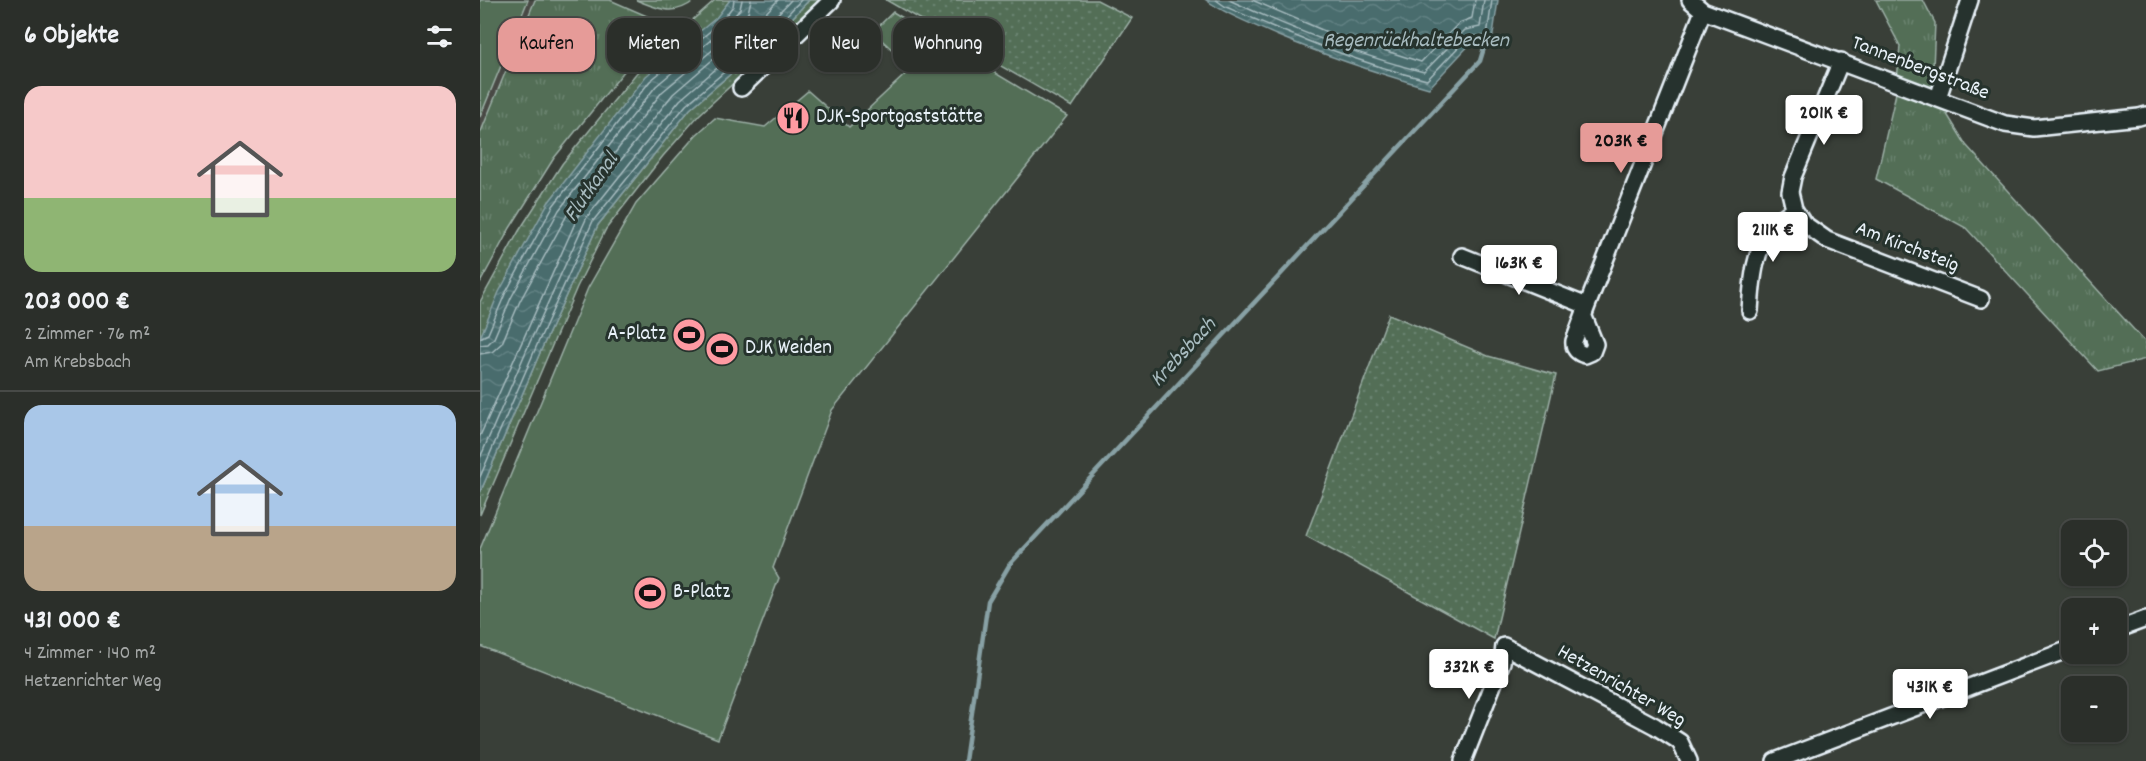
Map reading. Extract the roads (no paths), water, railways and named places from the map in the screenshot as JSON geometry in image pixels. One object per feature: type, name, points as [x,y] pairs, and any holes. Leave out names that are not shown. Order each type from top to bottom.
[{"type":"street","points":[[741,88],[832,0]]},
{"type":"street","name":"Tannenbergstraße","points":[[1690,0],[1702,11],[1841,61],[2004,124],[2034,128],[2146,115]]},
{"type":"street","points":[[1938,98],[1970,0]]},
{"type":"street","points":[[1462,256],[1586,311],[1702,11]]},
{"type":"street","points":[[1750,311],[1752,277],[1758,253],[1776,223],[1794,209],[1790,192],[1793,177],[1841,61]]},
{"type":"street","name":"Am Kirchsteig","points":[[1794,209],[1803,223],[1827,240],[1981,299]]},
{"type":"street","points":[[2127,626],[2146,619]]},
{"type":"street","name":"Hetzenrichter Weg","points":[[1463,761],[1502,662],[1504,646],[1655,726],[1680,742],[1689,761]]},
{"type":"street","points":[[1775,761],[2061,652]]},
{"type":"water","points":[[730,0],[809,0],[792,18],[716,18]]},
{"type":"water","name":"Regenrückhaltebecken","points":[[1206,0],[1498,0],[1492,41],[1486,44],[1473,41],[1429,88],[1295,43],[1231,15]]},
{"type":"water","name":"Flutkanal","points":[[713,20],[713,72],[733,72],[690,109],[598,225],[480,493],[480,338],[499,292],[548,203],[646,76],[651,72],[701,72],[701,30]]},
{"type":"waterway","name":"Krebsbach","points":[[965,761],[988,601],[1010,564],[1480,61],[1487,38]]},
{"type":"place","name":"DJK-Sportgaststätte","points":[[793,118]]},
{"type":"place","name":"A-Platz","points":[[689,335]]},
{"type":"place","name":"DJK Weiden","points":[[722,349]]},
{"type":"place","name":"B-Platz","points":[[650,593]]}]
